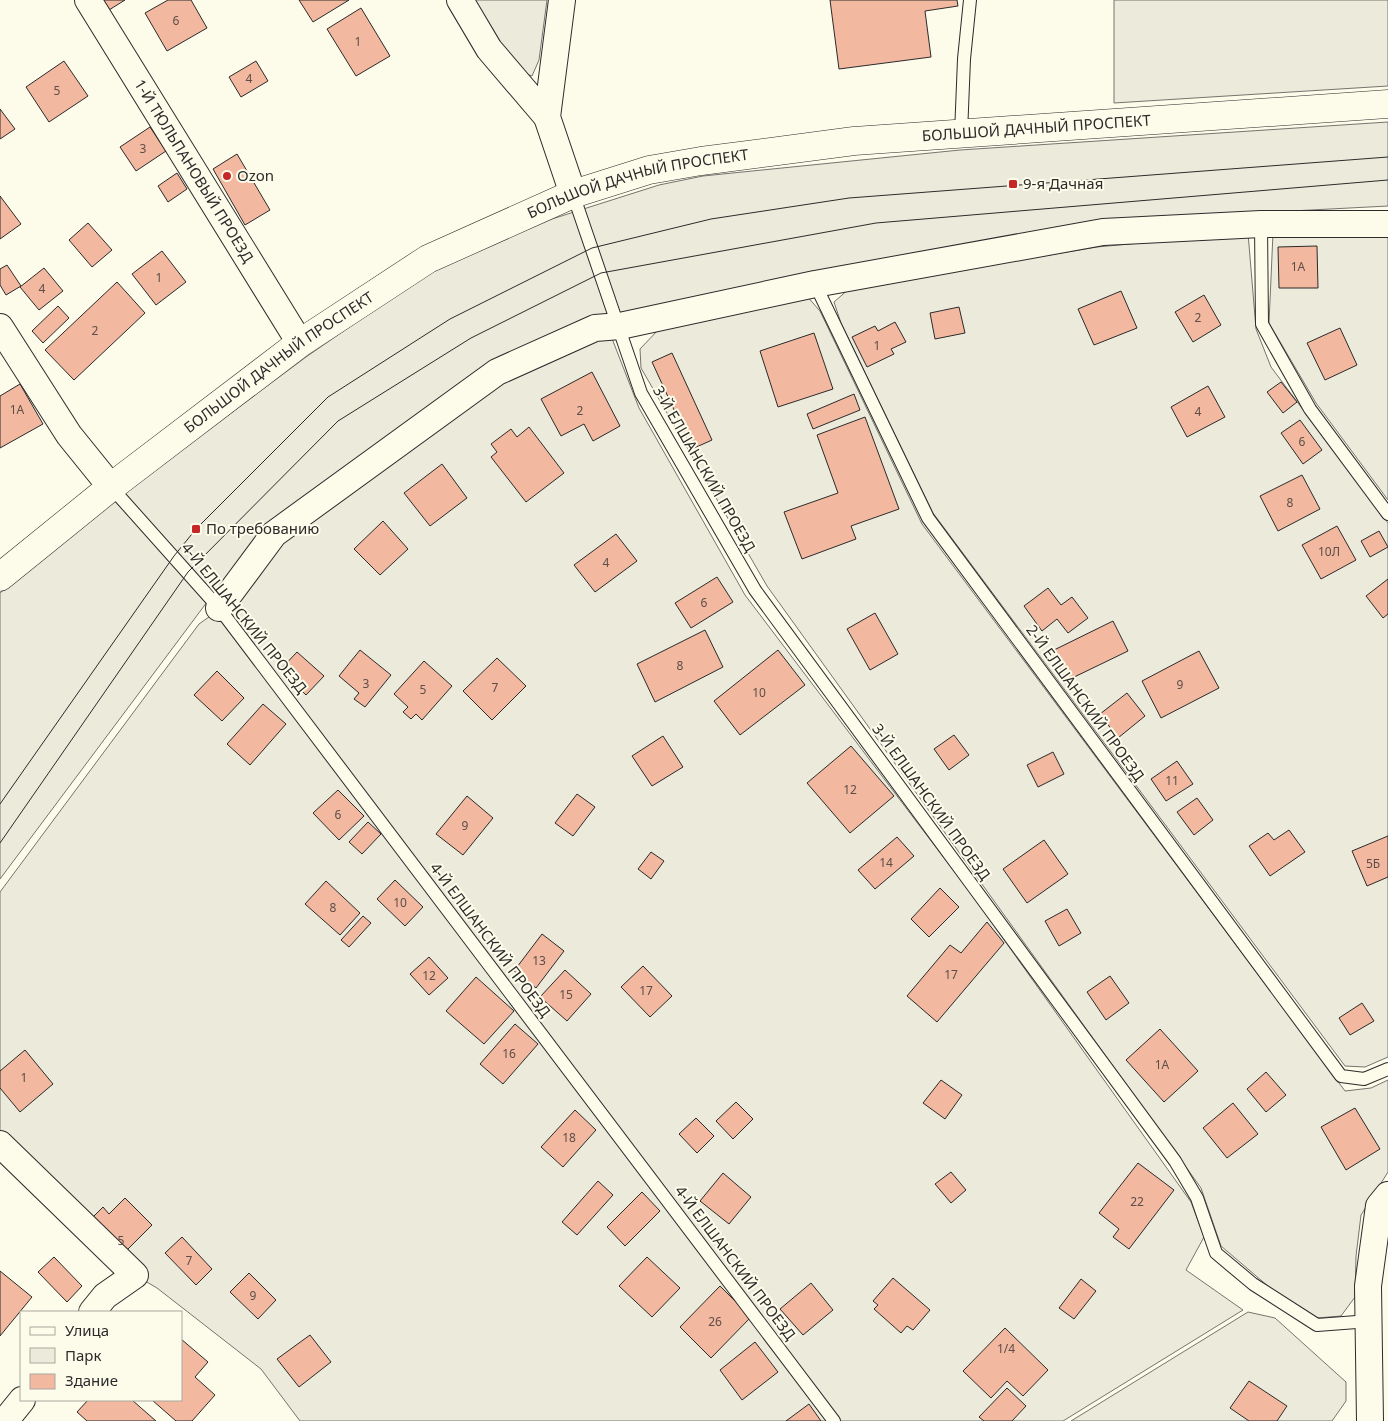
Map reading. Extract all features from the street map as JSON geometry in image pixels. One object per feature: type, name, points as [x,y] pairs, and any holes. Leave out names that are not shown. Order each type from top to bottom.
[{"type":"main road","name":"БОЛЬШОЙ ДАЧНЫЙ ПРОСПЕКТ","points":[[0,577],[111,486],[300,343],[428,259],[573,194],[649,170],[701,161],[854,141],[1388,104]]},
{"type":"street","name":"1-Й ТЮЛЬПАНОВЫЙ ПРОЕЗД","points":[[88,0],[300,343]]},
{"type":"street","points":[[460,0],[489,49],[547,118],[573,194]]},
{"type":"street","points":[[547,118],[562,0]]},
{"type":"street","points":[[219,608],[274,534],[497,372],[595,328],[620,326],[815,284],[1103,232],[1261,224],[1388,224]]},
{"type":"street","points":[[0,326],[69,434],[111,486]]},
{"type":"street","points":[[0,1144],[135,1275],[105,1296],[93,1311]]},
{"type":"street","points":[[1365,1416],[1370,1321],[1368,1286],[1379,1206],[1388,1195]]},
{"type":"street","points":[[5,1421],[21,1401]]},
{"type":"lane","points":[[960,134],[964,59],[970,0]]},
{"type":"lane","name":"3-Й ЕЛШАНСКИЙ ПРОЕЗД","points":[[573,194],[620,326],[641,393],[755,590],[1175,1161],[1197,1198],[1216,1253],[1253,1284],[1318,1325],[1370,1321]]},
{"type":"lane","points":[[1261,224],[1262,324],[1310,409],[1388,514]]},
{"type":"lane","name":"2-Й ЕЛШАНСКИЙ ПРОЕЗД","points":[[815,284],[928,518],[1340,1076],[1364,1079],[1388,1069]]},
{"type":"lane","name":"4-Й ЕЛШАНСКИЙ ПРОЕЗД","points":[[111,486],[219,608],[834,1421]]},
{"type":"green space","points":[[472,0],[547,0],[539,60],[532,76],[516,70]]},
{"type":"green space","points":[[1114,0],[1388,0],[1388,86],[1114,103]]},
{"type":"green space","points":[[1388,122],[1388,206],[1098,221],[593,320],[255,542],[225,578],[0,879],[0,593],[85,522],[306,357],[429,272],[552,219],[659,185],[703,176],[960,150]]},
{"type":"green space","points":[[1388,231],[1388,500],[1316,403],[1269,323],[1273,233]]},
{"type":"green space","points":[[1248,233],[1256,329],[1271,367],[1388,523],[1388,1057],[1365,1067],[1345,1066],[933,513],[841,323],[834,302],[850,288],[1097,247]]},
{"type":"green space","points":[[805,294],[820,311],[922,524],[1345,1091],[1371,1088],[1388,1080],[1388,1172],[1361,1215],[1356,1256],[1355,1297],[1341,1316],[1317,1318],[1269,1287],[1221,1246],[1201,1188],[767,586],[641,368],[640,349],[660,328]]},
{"type":"green space","points":[[611,336],[639,408],[745,595],[972,895],[1191,1202],[1204,1237],[1186,1270],[1243,1310],[1063,1421],[300,1421],[261,1369],[157,1288],[135,1275],[0,1144],[0,892],[199,624],[229,603],[281,538],[500,380],[585,339]]},
{"type":"green space","points":[[1248,1312],[1275,1318],[1346,1382],[1346,1401],[1332,1421],[1071,1421]]},
{"type":"building","points":[[103,0],[125,0],[109,10]]},
{"type":"building","points":[[168,0],[191,0],[207,28],[167,51],[145,13]]},
{"type":"building","points":[[299,0],[349,0],[313,22]]},
{"type":"building","points":[[830,0],[957,0],[958,6],[925,11],[931,57],[839,69]]},
{"type":"building","points":[[361,8],[390,56],[356,76],[327,29]]},
{"type":"building","points":[[64,61],[88,96],[49,122],[26,87]]},
{"type":"building","points":[[256,61],[268,81],[241,97],[229,77]]},
{"type":"building","points":[[0,109],[15,129],[0,139]]},
{"type":"building","points":[[150,127],[166,151],[136,171],[120,147]]},
{"type":"building","points":[[237,154],[270,210],[245,225],[213,169]]},
{"type":"building","points":[[177,173],[187,189],[168,202],[158,186]]},
{"type":"building","points":[[0,196],[21,224],[0,239]]},
{"type":"building","points":[[88,223],[112,250],[92,267],[69,240]]},
{"type":"building","points":[[1317,246],[1318,288],[1279,288],[1278,247]]},
{"type":"building","points":[[162,251],[186,282],[156,305],[132,274]]},
{"type":"building","points":[[7,265],[21,286],[6,295],[0,285],[0,269]]},
{"type":"building","points":[[44,268],[63,291],[39,310],[20,287]]},
{"type":"building","points":[[117,282],[145,313],[74,380],[45,350]]},
{"type":"building","points":[[1121,291],[1137,328],[1094,345],[1078,309]]},
{"type":"building","points":[[1204,295],[1221,325],[1193,342],[1175,312]]},
{"type":"building","points":[[58,306],[69,318],[43,343],[32,331]]},
{"type":"building","points":[[959,307],[965,333],[935,339],[930,313]]},
{"type":"building","points":[[895,322],[906,342],[891,349],[894,354],[867,367],[852,337],[875,326],[878,331]]},
{"type":"building","points":[[1340,328],[1357,365],[1325,380],[1307,343]]},
{"type":"building","points":[[814,333],[833,389],[778,407],[760,351]]},
{"type":"building","points":[[672,353],[712,440],[692,449],[652,362]]},
{"type":"building","points":[[592,372],[620,426],[593,441],[584,424],[561,436],[541,399]]},
{"type":"building","points":[[1281,382],[1297,402],[1283,413],[1267,392]]},
{"type":"building","points":[[20,384],[43,424],[0,448],[0,396]]},
{"type":"building","points":[[1208,386],[1225,417],[1187,437],[1171,407]]},
{"type":"building","points":[[854,394],[860,410],[813,429],[807,414]]},
{"type":"building","points":[[865,417],[899,509],[851,526],[856,539],[802,559],[784,512],[838,493],[817,435]]},
{"type":"building","points":[[1300,420],[1322,450],[1303,464],[1281,433]]},
{"type":"building","points":[[529,427],[564,473],[526,502],[491,457],[497,452],[491,444],[511,429],[517,437]]},
{"type":"building","points":[[442,464],[467,498],[430,526],[404,493]]},
{"type":"building","points":[[1302,475],[1320,509],[1278,531],[1260,496]]},
{"type":"building","points":[[383,521],[408,549],[380,575],[354,549]]},
{"type":"building","points":[[1337,526],[1356,560],[1321,579],[1302,545]]},
{"type":"building","points":[[1379,531],[1388,547],[1370,557],[1361,541]]},
{"type":"building","points":[[616,534],[637,561],[595,592],[574,565]]},
{"type":"building","points":[[717,577],[733,602],[691,628],[675,603]]},
{"type":"building","points":[[1388,579],[1388,614],[1383,618],[1366,596]]},
{"type":"building","points":[[1048,588],[1061,605],[1072,597],[1088,618],[1068,633],[1057,619],[1042,631],[1024,606]]},
{"type":"building","points":[[875,613],[898,654],[870,670],[847,629]]},
{"type":"building","points":[[1113,621],[1128,651],[1066,681],[1052,651]]},
{"type":"building","points":[[705,630],[723,667],[655,702],[637,664]]},
{"type":"building","points":[[360,650],[391,675],[365,707],[354,699],[359,693],[339,676]]},
{"type":"building","points":[[778,650],[805,685],[740,735],[714,701]]},
{"type":"building","points":[[1199,651],[1219,688],[1161,718],[1142,681]]},
{"type":"building","points":[[297,652],[324,676],[306,695],[280,670]]},
{"type":"building","points":[[497,658],[526,686],[492,720],[463,691]]},
{"type":"building","points":[[424,661],[452,686],[422,720],[416,714],[411,719],[403,712],[408,707],[394,694]]},
{"type":"building","points":[[217,671],[244,698],[222,721],[194,695]]},
{"type":"building","points":[[1127,693],[1145,716],[1118,738],[1100,714]]},
{"type":"building","points":[[263,704],[286,724],[250,765],[227,744]]},
{"type":"building","points":[[954,735],[969,755],[949,770],[934,749]]},
{"type":"building","points":[[663,736],[683,767],[652,786],[632,756]]},
{"type":"building","points":[[851,746],[894,796],[850,833],[807,783]]},
{"type":"building","points":[[1053,752],[1064,774],[1038,787],[1027,765]]},
{"type":"building","points":[[1177,761],[1193,784],[1166,801],[1151,779]]},
{"type":"building","points":[[338,790],[364,816],[339,840],[313,813]]},
{"type":"building","points":[[577,794],[595,807],[573,836],[555,823]]},
{"type":"building","points":[[467,796],[493,818],[463,855],[436,834]]},
{"type":"building","points":[[1197,798],[1213,820],[1194,835],[1177,812]]},
{"type":"building","points":[[368,822],[381,834],[362,854],[349,842]]},
{"type":"building","points":[[1289,830],[1305,852],[1270,876],[1249,846],[1268,833],[1274,840]]},
{"type":"building","points":[[1388,836],[1388,877],[1367,886],[1352,851]]},
{"type":"building","points":[[897,837],[914,856],[875,889],[858,870]]},
{"type":"building","points":[[1044,840],[1068,874],[1027,903],[1003,869]]},
{"type":"building","points":[[651,852],[664,861],[651,879],[638,869]]},
{"type":"building","points":[[395,880],[423,907],[405,926],[377,899]]},
{"type":"building","points":[[326,881],[360,913],[340,935],[305,904]]},
{"type":"building","points":[[940,888],[959,907],[929,937],[911,919]]},
{"type":"building","points":[[1067,909],[1081,933],[1059,946],[1045,921]]},
{"type":"building","points":[[363,916],[371,923],[349,947],[341,940]]},
{"type":"building","points":[[987,922],[1004,943],[937,1022],[907,996],[950,945],[961,953]]},
{"type":"building","points":[[542,934],[564,951],[536,988],[514,971]]},
{"type":"building","points":[[429,957],[448,978],[429,995],[410,974]]},
{"type":"building","points":[[643,966],[672,996],[650,1017],[621,987]]},
{"type":"building","points":[[565,970],[591,994],[567,1021],[540,997]]},
{"type":"building","points":[[1110,976],[1129,1003],[1106,1020],[1087,992]]},
{"type":"building","points":[[476,977],[514,1011],[484,1044],[446,1011]]},
{"type":"building","points":[[1362,1003],[1374,1021],[1350,1035],[1339,1018]]},
{"type":"building","points":[[515,1024],[538,1044],[503,1084],[480,1064]]},
{"type":"building","points":[[1160,1029],[1198,1071],[1164,1102],[1126,1060]]},
{"type":"building","points":[[25,1050],[53,1084],[20,1112],[0,1088],[0,1071]]},
{"type":"building","points":[[1266,1072],[1286,1095],[1266,1112],[1247,1089]]},
{"type":"building","points":[[941,1080],[962,1095],[945,1119],[923,1103]]},
{"type":"building","points":[[736,1102],[753,1119],[733,1139],[716,1121]]},
{"type":"building","points":[[1233,1103],[1258,1134],[1227,1158],[1203,1128]]},
{"type":"building","points":[[1355,1108],[1380,1149],[1346,1170],[1321,1127]]},
{"type":"building","points":[[575,1110],[596,1130],[563,1167],[541,1147]]},
{"type":"building","points":[[696,1118],[714,1136],[697,1153],[679,1134]]},
{"type":"building","points":[[1138,1163],[1174,1190],[1129,1249],[1113,1237],[1119,1229],[1099,1213]]},
{"type":"building","points":[[951,1172],[966,1190],[951,1203],[935,1184]]},
{"type":"building","points":[[723,1173],[751,1197],[729,1224],[700,1201]]},
{"type":"building","points":[[598,1181],[613,1195],[577,1235],[562,1222]]},
{"type":"building","points":[[642,1192],[660,1211],[625,1246],[607,1227]]},
{"type":"building","points":[[125,1198],[152,1225],[121,1256],[88,1222],[103,1207],[109,1214]]},
{"type":"building","points":[[182,1237],[212,1269],[196,1285],[165,1253]]},
{"type":"building","points":[[54,1257],[82,1286],[67,1302],[38,1272]]},
{"type":"building","points":[[647,1257],[680,1288],[652,1317],[619,1286]]},
{"type":"building","points":[[0,1271],[32,1297],[0,1336]]},
{"type":"building","points":[[249,1273],[276,1300],[258,1319],[230,1292]]},
{"type":"building","points":[[893,1278],[930,1310],[913,1330],[907,1326],[901,1333],[874,1309],[878,1305],[873,1301]]},
{"type":"building","points":[[1081,1279],[1096,1291],[1074,1319],[1059,1308]]},
{"type":"building","points":[[811,1283],[833,1310],[803,1335],[780,1309]]},
{"type":"building","points":[[720,1286],[751,1317],[711,1358],[680,1327]]},
{"type":"building","points":[[1005,1328],[1048,1370],[1023,1396],[1007,1381],[991,1398],[963,1371]]},
{"type":"building","points":[[310,1335],[331,1362],[299,1387],[277,1359]]},
{"type":"building","points":[[182,1340],[208,1362],[195,1377],[215,1395],[192,1421],[176,1421],[153,1401],[182,1401]]},
{"type":"building","points":[[755,1342],[778,1372],[742,1400],[720,1370]]},
{"type":"building","points":[[1249,1381],[1287,1406],[1277,1421],[1249,1421],[1230,1408]]},
{"type":"building","points":[[1007,1388],[1026,1406],[1012,1421],[984,1421],[979,1417]]},
{"type":"building","points":[[87,1401],[133,1401],[156,1421],[87,1421],[77,1412]]},
{"type":"building","points":[[809,1404],[821,1421],[786,1421]]},
{"type":"tram line","points":[[0,804],[174,556],[196,529],[328,397],[450,319],[592,248],[711,219],[849,198],[1388,157]]},
{"type":"tram line","points":[[0,843],[188,572],[338,421],[471,338],[601,273],[876,223],[1388,180]]},
{"type":"place","name":"Ozon","points":[[227,176]]},
{"type":"place","name":"9-я Дачная","points":[[1013,184]]},
{"type":"place","name":"По требованию","points":[[196,529]]}]
